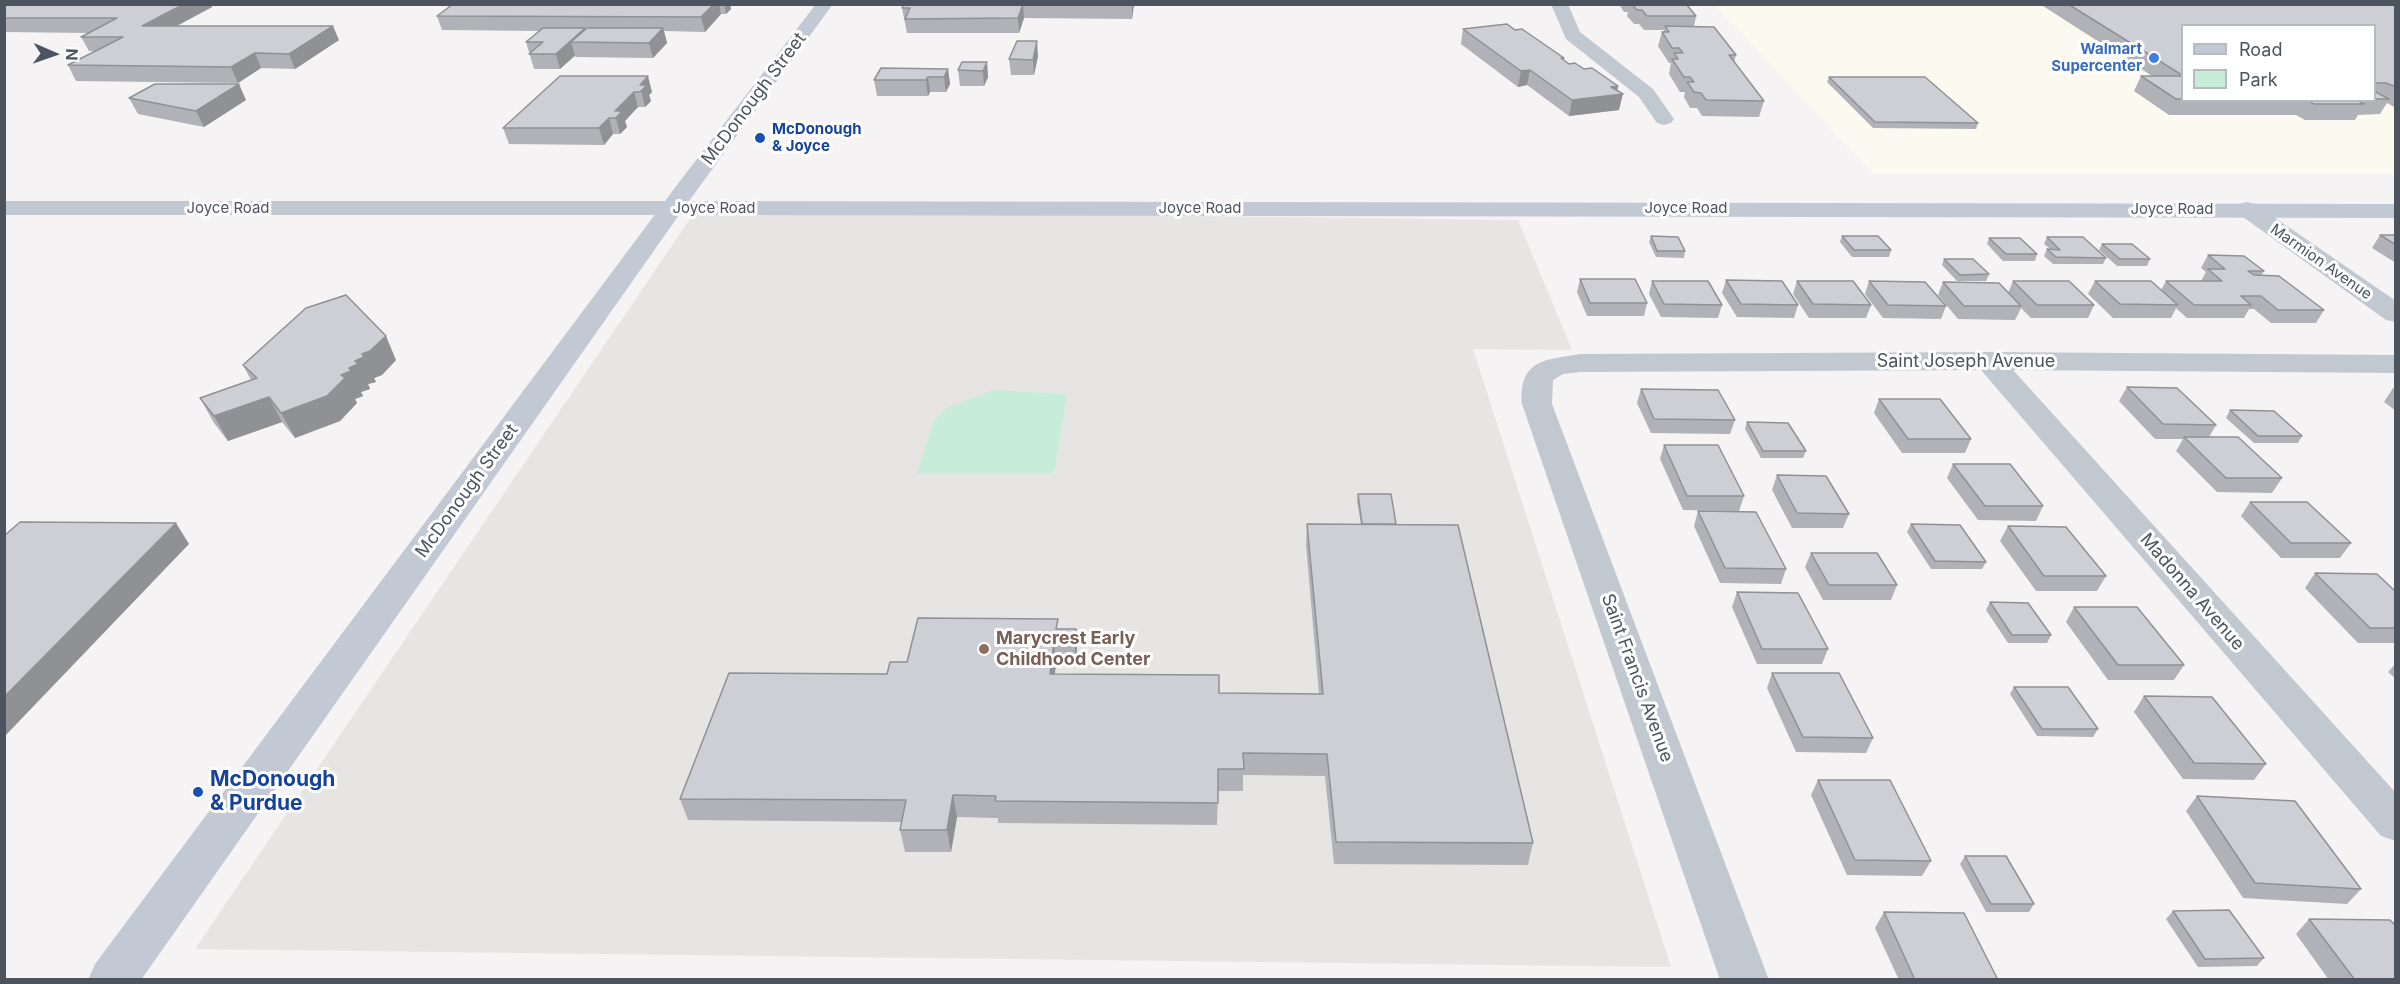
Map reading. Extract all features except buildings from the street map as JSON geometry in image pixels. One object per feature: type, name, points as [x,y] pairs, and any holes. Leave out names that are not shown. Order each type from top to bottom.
[{"type":"street","name":"McDonough Street","points":[[112,980],[672,208],[825,4]]},
{"type":"street","points":[[1559,4],[1572,35],[1646,93],[1664,119]]},
{"type":"street","name":"Joyce Road","points":[[4,208],[2396,210]]},
{"type":"street","name":"Marmion Avenue","points":[[2247,209],[2396,314]]},
{"type":"street","name":"Madonna Avenue","points":[[1989,362],[2396,823]]},
{"type":"street","name":"Saint Joseph Avenue","points":[[1539,376],[1555,367],[1581,363],[2396,364]]},
{"type":"street","name":"Saint Francis Avenue","points":[[1539,376],[1536,390],[1537,404],[1745,980]]},
{"type":"shaded area","points":[[1715,5],[2395,5],[2395,174],[1873,174]]},
{"type":"shaded area","name":"Marycrest Early Childhood Center","points":[[696,210],[1518,220],[1572,350],[1473,349],[1671,967],[195,949]]},
{"type":"green space","points":[[994,390],[1067,394],[1054,473],[917,473],[934,421],[947,408]]},
{"type":"place","name":"Walmart Supercenter","points":[[2154,58]]},
{"type":"place","name":"McDonough & Joyce","points":[[760,138]]},
{"type":"place","name":"Marycrest Early Childhood Center","points":[[984,649]]},
{"type":"place","name":"McDonough & Purdue","points":[[198,792]]}]
